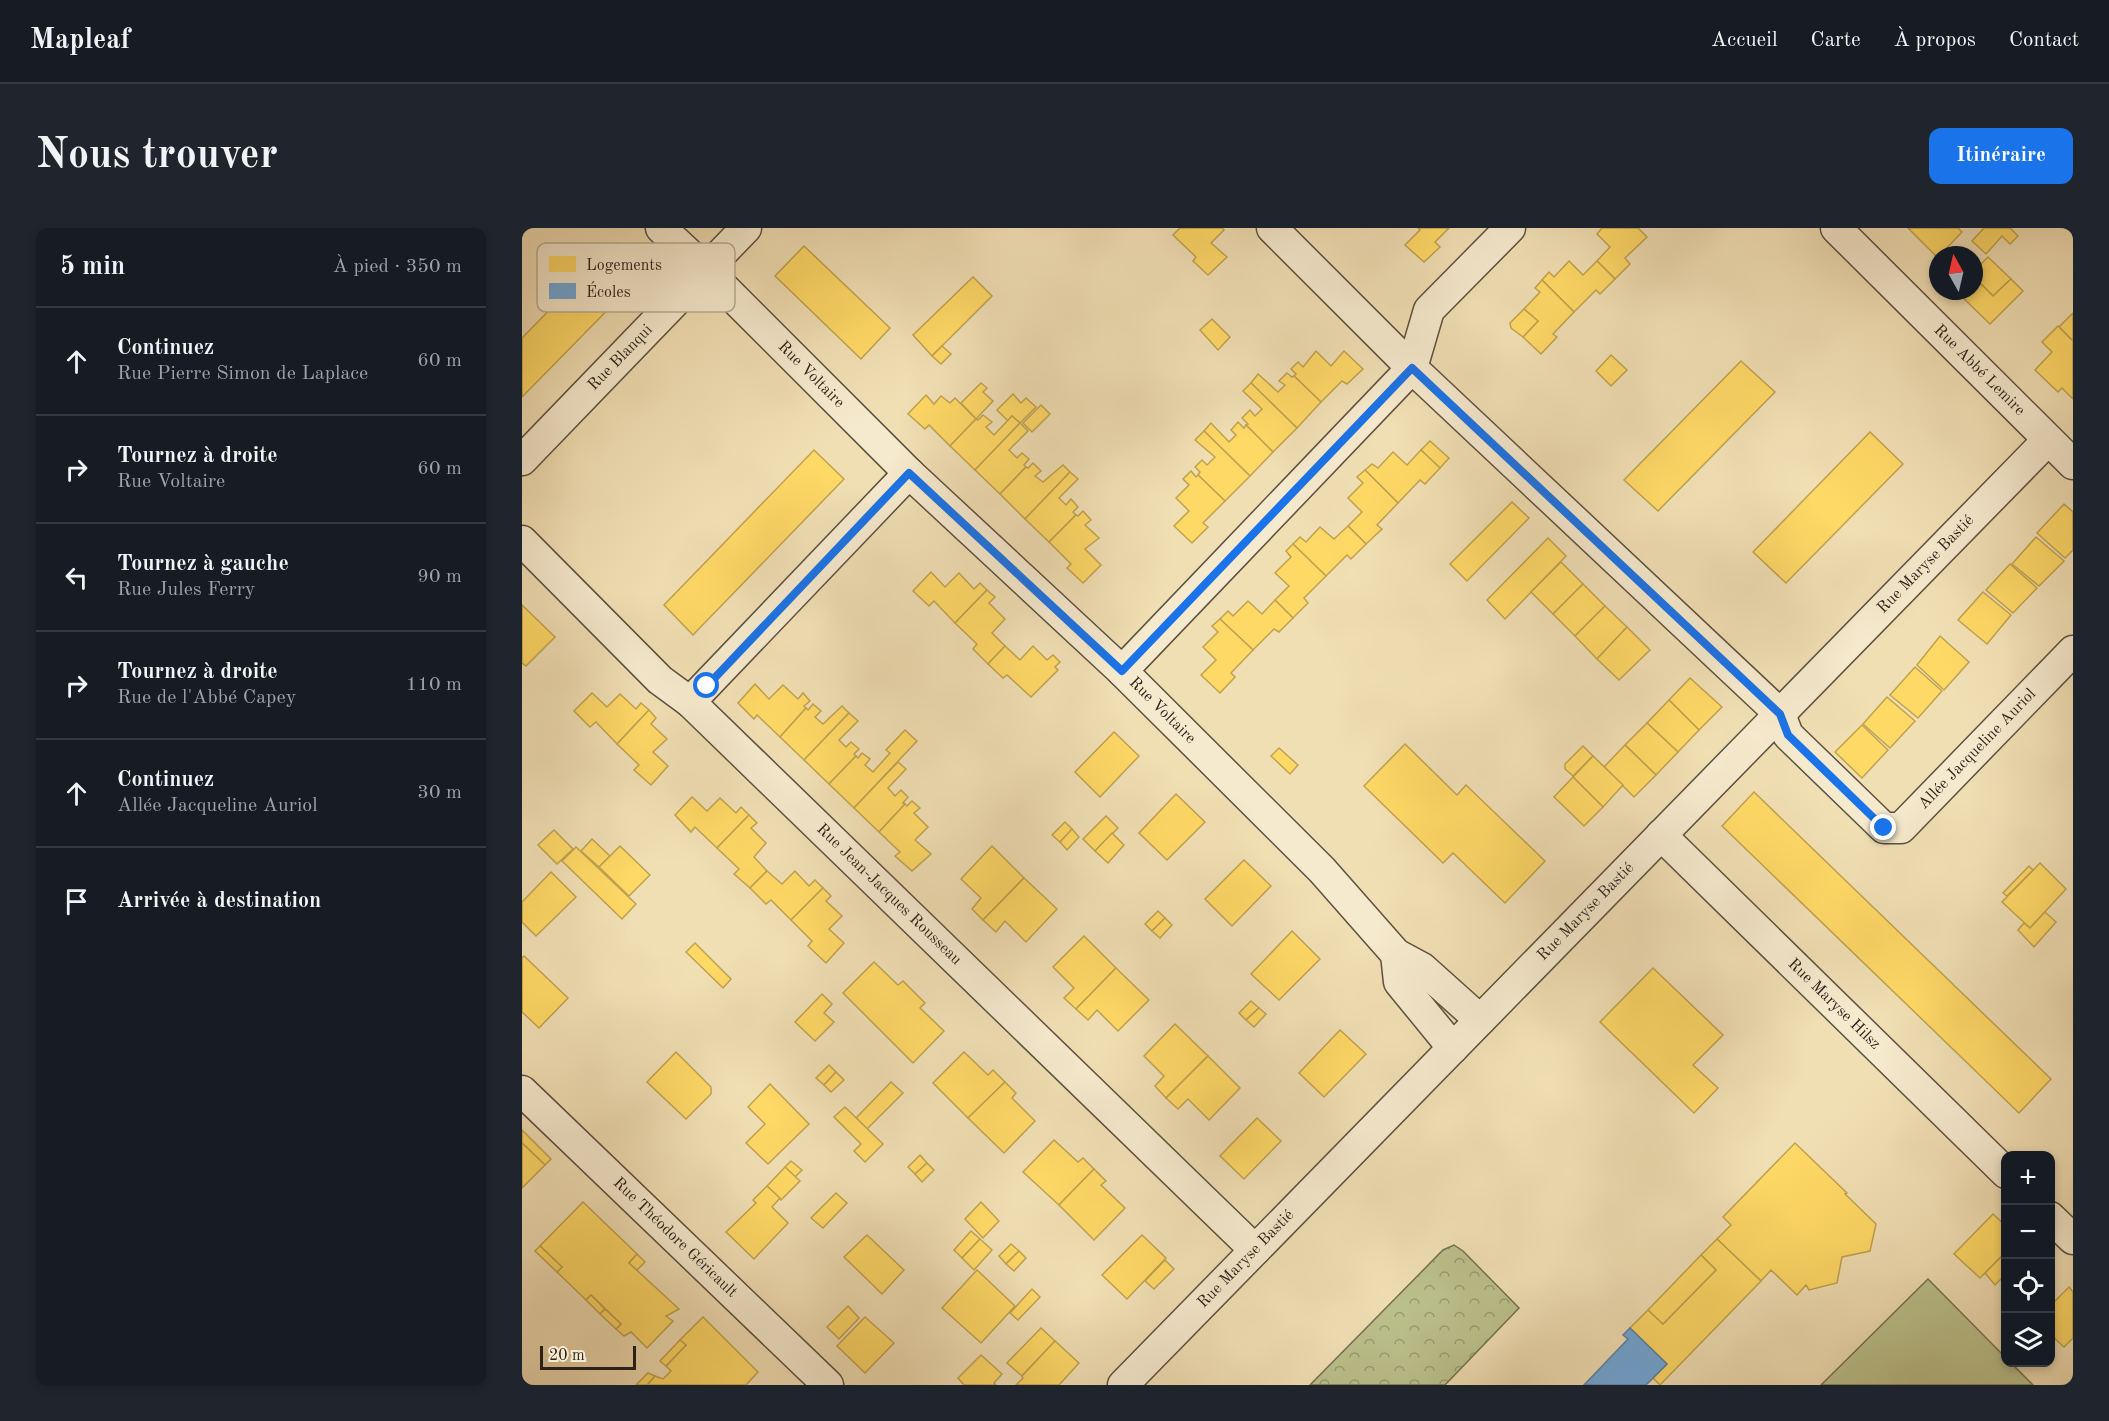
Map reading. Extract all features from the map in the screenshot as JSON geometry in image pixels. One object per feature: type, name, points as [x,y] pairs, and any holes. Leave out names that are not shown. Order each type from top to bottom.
[{"type":"street","name":"Rue Voltaire","points":[[661,228],[677,243]]},
{"type":"street","name":"Rue Blanqui","points":[[731,243],[746,228]]},
{"type":"street","name":"Allée Jacqueline Auriol","points":[[1272,228],[1412,368],[1780,714],[1788,735],[1884,828],[1901,828],[2073,651]]},
{"type":"street","points":[[1122,671],[1412,368],[1429,310],[1510,228]]},
{"type":"street","name":"Rue Abbé Lemire","points":[[1836,228],[2073,464]]},
{"type":"street","name":"Rue Voltaire","points":[[735,299],[909,473],[1122,671],[1322,870],[1396,954],[1422,968],[1480,1020]]},
{"type":"street","name":"Rue Blanqui","points":[[522,460],[664,312]]},
{"type":"street","name":"Rue Maryse Bastié","points":[[1124,1385],[2048,440]]},
{"type":"street","points":[[690,702],[909,473]]},
{"type":"street","name":"Rue Jean-Jacques Rousseau","points":[[522,541],[660,680],[690,702],[1255,1250]]},
{"type":"street","name":"Rue Maryse Hilsz","points":[[1661,835],[2001,1168]]},
{"type":"street","points":[[1396,954],[1399,982],[1453,1048]]},
{"type":"street","name":"Rue Théodore Géricault","points":[[522,1091],[828,1385]]},
{"type":"street","points":[[2055,1222],[2073,1239]]},
{"type":"green space","points":[[1454,1245],[1463,1251],[1519,1308],[1445,1385],[1310,1385],[1443,1250]]},
{"type":"green space","points":[[1928,1279],[2001,1353],[2001,1367],[2015,1367],[2033,1385],[1821,1385]]},
{"type":"building: Logements","points":[[1180,228],[1222,228],[1224,230],[1211,243],[1227,257],[1208,275],[1193,261],[1196,257],[1173,235]]},
{"type":"building: Logements","points":[[1418,228],[1449,228],[1435,242],[1440,247],[1424,262],[1405,245],[1420,230]]},
{"type":"building: Logements","points":[[1602,228],[1638,228],[1647,237],[1625,258],[1630,264],[1615,279],[1597,261],[1610,247],[1597,234]]},
{"type":"building: Logements","points":[[1908,228],[1958,228],[1962,232],[1949,246],[1929,246],[1929,249]]},
{"type":"building: Logements","points":[[1984,228],[2010,228],[2018,236],[2010,244],[2002,236],[1986,254],[1983,251],[1983,246],[1977,246],[1972,241]]},
{"type":"building: Logements","points":[[804,246],[890,328],[861,359],[775,276]]},
{"type":"building: Logements","points":[[1988,257],[2011,279],[1993,296],[1983,286],[1983,262]]},
{"type":"building: Logements","points":[[1569,261],[1583,275],[1597,261],[1615,279],[1600,294],[1596,290],[1574,312],[1542,280],[1549,272],[1554,277]]},
{"type":"building: Logements","points":[[973,277],[992,296],[932,356],[913,335]]},
{"type":"building: Logements","points":[[2011,279],[2023,291],[1990,324],[1965,300],[1983,300],[1983,286],[1993,296]]},
{"type":"building: Logements","points":[[1542,280],[1574,312],[1553,334],[1557,337],[1541,354],[1523,337],[1538,321],[1524,309],[1540,292],[1535,288]]},
{"type":"building: Logements","points":[[1524,309],[1538,321],[1523,337],[1511,328],[1510,323]]},
{"type":"building: Logements","points":[[547,312],[606,312],[522,397],[522,338]]},
{"type":"building: Logements","points":[[2073,313],[2073,341],[2059,327]]},
{"type":"building: Logements","points":[[1212,319],[1230,337],[1218,350],[1200,330]]},
{"type":"building: Logements","points":[[2058,326],[2073,341],[2073,399],[2062,388],[2058,392],[2035,370],[2052,352],[2042,342]]},
{"type":"building: Logements","points":[[942,346],[951,354],[941,364],[932,356]]},
{"type":"building: Logements","points":[[1316,351],[1331,366],[1344,351],[1363,369],[1347,384],[1342,381],[1321,402],[1294,376],[1296,374],[1291,369],[1298,362],[1303,367]]},
{"type":"building: Logements","points":[[1611,355],[1627,370],[1611,386],[1596,371]]},
{"type":"building: Logements","points":[[1741,361],[1775,392],[1658,511],[1624,480]]},
{"type":"building: Logements","points":[[1287,373],[1294,376],[1321,402],[1297,428],[1251,383],[1258,374],[1278,392],[1285,385],[1279,381]]},
{"type":"building: Logements","points":[[981,383],[987,388],[983,392],[993,401],[976,419],[961,403]]},
{"type":"building: Logements","points":[[1251,383],[1297,428],[1273,452],[1242,418],[1250,410],[1255,416],[1262,409],[1243,391]]},
{"type":"building: Logements","points":[[1013,394],[1021,403],[1026,398],[1036,407],[1020,423],[1012,416],[1008,421],[997,410]]},
{"type":"building: Logements","points":[[926,395],[934,404],[941,396],[950,403],[955,398],[976,419],[950,446],[929,425],[925,429],[908,414]]},
{"type":"building: Logements","points":[[1041,405],[1050,414],[1032,432],[1023,423]]},
{"type":"building: Logements","points":[[983,415],[992,422],[986,427],[994,435],[1012,416],[1020,423],[975,470],[950,446],[976,419],[978,420]]},
{"type":"building: Logements","points":[[1238,422],[1244,428],[1246,425],[1273,452],[1250,476],[1204,431],[1211,423],[1229,442],[1236,435],[1231,430]]},
{"type":"building: Logements","points":[[1020,423],[1028,431],[1009,450],[1017,458],[1022,453],[1029,459],[1024,465],[1026,467],[1000,494],[975,470]]},
{"type":"building: Logements","points":[[1204,431],[1250,476],[1225,501],[1198,475],[1200,472],[1195,467],[1202,460],[1207,465],[1215,457],[1195,440]]},
{"type":"building: Logements","points":[[1870,432],[1903,464],[1786,583],[1753,552]]},
{"type":"building: Logements","points":[[1430,441],[1449,458],[1440,468],[1421,450]]},
{"type":"building: Logements","points":[[814,450],[844,479],[693,635],[664,605]]},
{"type":"building: Logements","points":[[1421,450],[1440,468],[1425,484],[1420,480],[1398,503],[1365,470],[1372,464],[1378,468],[1393,452],[1407,465]]},
{"type":"building: Logements","points":[[1033,463],[1041,471],[1035,476],[1043,482],[1063,465],[1070,472],[1025,519],[1000,494],[1026,467],[1028,468]]},
{"type":"building: Logements","points":[[1365,470],[1398,503],[1377,525],[1382,529],[1366,544],[1348,526],[1362,512],[1348,498],[1363,483],[1357,477]]},
{"type":"building: Logements","points":[[1191,471],[1225,501],[1203,523],[1208,527],[1192,543],[1174,526],[1189,511],[1176,498],[1189,485],[1183,479]]},
{"type":"building: Logements","points":[[1070,472],[1078,479],[1059,498],[1066,505],[1071,499],[1078,507],[1073,512],[1076,515],[1049,542],[1025,519]]},
{"type":"building: Logements","points":[[1512,502],[1529,518],[1467,581],[1450,564]]},
{"type":"building: Logements","points":[[2064,504],[2073,512],[2073,550],[2065,558],[2037,533]]},
{"type":"building: Logements","points":[[1083,511],[1091,520],[1085,525],[1099,538],[1085,549],[1101,565],[1083,583],[1067,568],[1071,564],[1049,542]]},
{"type":"building: Logements","points":[[1348,526],[1366,544],[1351,559],[1347,555],[1326,576],[1293,544],[1300,537],[1306,542],[1320,527],[1334,539]]},
{"type":"building: Logements","points":[[2036,537],[2064,561],[2039,586],[2012,564]]},
{"type":"building: Logements","points":[[1548,538],[1566,556],[1505,619],[1487,600]]},
{"type":"building: Logements","points":[[1293,544],[1326,576],[1304,598],[1308,603],[1293,618],[1275,600],[1289,586],[1275,573],[1291,557],[1286,551]]},
{"type":"building: Logements","points":[[1561,562],[1583,584],[1553,614],[1531,592]]},
{"type":"building: Logements","points":[[2010,564],[2037,588],[2013,613],[1986,590]]},
{"type":"building: Logements","points":[[931,572],[945,587],[959,573],[974,589],[980,583],[987,590],[955,623],[934,601],[929,606],[913,591]]},
{"type":"building: Logements","points":[[1583,584],[1605,606],[1575,636],[1553,614]]},
{"type":"building: Logements","points":[[987,590],[995,597],[989,603],[1005,619],[992,633],[1005,646],[988,664],[973,649],[977,644],[955,623]]},
{"type":"building: Logements","points":[[1983,592],[2011,615],[1987,644],[1958,620]]},
{"type":"building: Logements","points":[[1275,600],[1293,618],[1279,632],[1274,629],[1253,650],[1220,619],[1228,611],[1233,616],[1248,601],[1262,614]]},
{"type":"building: Logements","points":[[522,605],[555,637],[526,666],[522,663]]},
{"type":"building: Logements","points":[[1605,606],[1627,627],[1597,659],[1575,636]]},
{"type":"building: Logements","points":[[1220,619],[1253,650],[1231,673],[1235,677],[1220,693],[1201,675],[1216,660],[1203,647],[1218,632],[1212,626]]},
{"type":"building: Logements","points":[[1627,627],[1650,650],[1619,680],[1597,659]]},
{"type":"building: Logements","points":[[1940,636],[1969,662],[1944,690],[1917,665]]},
{"type":"building: Logements","points":[[1005,646],[1020,660],[1033,646],[1047,660],[1053,655],[1060,662],[1055,667],[1058,670],[1031,697],[1007,675],[1003,678],[988,664]]},
{"type":"building: Logements","points":[[1915,667],[1942,691],[1918,718],[1890,695]]},
{"type":"building: Logements","points":[[1690,678],[1722,707],[1699,730],[1669,700]]},
{"type":"building: Logements","points":[[755,684],[769,699],[783,685],[798,699],[803,693],[810,701],[780,737],[757,715],[754,719],[738,703]]},
{"type":"building: Logements","points":[[592,693],[607,707],[620,694],[636,709],[641,703],[649,710],[617,744],[596,722],[590,727],[574,711]]},
{"type":"building: Logements","points":[[1887,697],[1915,721],[1890,748],[1863,724]]},
{"type":"building: Logements","points":[[1669,700],[1699,730],[1678,752],[1647,723]]},
{"type":"building: Logements","points":[[813,704],[821,711],[815,717],[823,724],[842,706],[849,713],[804,760],[780,737],[806,708],[808,710]]},
{"type":"building: Logements","points":[[649,710],[656,718],[651,724],[667,739],[653,752],[668,766],[651,785],[634,770],[639,765],[617,744]]},
{"type":"building: Logements","points":[[849,713],[858,721],[839,740],[846,747],[851,742],[859,749],[854,754],[856,756],[829,784],[804,760]]},
{"type":"building: Logements","points":[[1647,723],[1678,752],[1656,775],[1625,745]]},
{"type":"building: Logements","points":[[1862,725],[1888,750],[1862,778],[1835,752]]},
{"type":"building: Logements","points":[[905,730],[917,741],[854,808],[829,784],[856,756],[858,758],[862,753],[870,759],[865,765],[873,772],[890,753],[886,750]]},
{"type":"building: Logements","points":[[1114,732],[1139,756],[1100,797],[1075,772]]},
{"type":"building: Logements","points":[[1405,744],[1457,795],[1466,785],[1545,861],[1505,903],[1453,853],[1443,863],[1364,786]]},
{"type":"building: Logements","points":[[1625,745],[1656,775],[1634,797],[1604,767]]},
{"type":"building: Logements","points":[[1583,746],[1593,756],[1573,776],[1565,769],[1565,764]]},
{"type":"building: Logements","points":[[1279,748],[1298,765],[1290,774],[1271,756]]},
{"type":"building: Logements","points":[[1593,756],[1623,785],[1603,807],[1573,777]]},
{"type":"building: Logements","points":[[898,762],[906,769],[888,788],[895,796],[901,790],[908,797],[903,803],[905,804],[879,832],[854,808]]},
{"type":"building: Logements","points":[[1573,777],[1603,807],[1584,826],[1554,797]]},
{"type":"building: Logements","points":[[1754,792],[2051,1079],[2019,1113],[1722,826]]},
{"type":"building: Logements","points":[[1176,794],[1205,822],[1167,860],[1139,833]]},
{"type":"building: Logements","points":[[692,797],[707,811],[720,798],[736,813],[741,807],[749,815],[717,848],[695,827],[691,832],[675,815]]},
{"type":"building: Logements","points":[[912,801],[920,808],[914,813],[928,827],[915,840],[931,854],[912,871],[895,856],[900,852],[879,832],[905,804],[907,806]]},
{"type":"building: Logements","points":[[749,815],[757,823],[751,828],[766,843],[754,857],[767,871],[750,888],[734,874],[739,869],[717,848]]},
{"type":"building: Logements","points":[[1106,816],[1118,828],[1095,851],[1083,839]]},
{"type":"building: Logements","points":[[1065,822],[1072,829],[1060,842],[1052,835]]},
{"type":"building: Logements","points":[[1072,829],[1079,837],[1067,850],[1060,842]]},
{"type":"building: Logements","points":[[554,830],[573,849],[557,864],[538,845]]},
{"type":"building: Logements","points":[[1112,833],[1124,845],[1108,863],[1095,851]]},
{"type":"building: Logements","points":[[592,839],[610,856],[599,867],[581,851]]},
{"type":"building: Logements","points":[[620,846],[650,875],[629,896],[599,867]]},
{"type":"building: Logements","points":[[992,846],[1024,878],[983,920],[972,909],[981,898],[961,879]]},
{"type":"building: Logements","points":[[576,847],[636,904],[622,919],[562,861]]},
{"type":"building: Logements","points":[[1244,860],[1271,886],[1232,926],[1205,899]]},
{"type":"building: Logements","points":[[2040,863],[2066,889],[2030,928],[2002,902]]},
{"type":"building: Logements","points":[[2029,866],[2033,870],[2007,896],[2003,893]]},
{"type":"building: Logements","points":[[767,871],[782,884],[795,871],[809,886],[815,880],[823,888],[791,920],[771,900],[766,904],[750,888]]},
{"type":"building: Logements","points":[[551,872],[576,897],[536,936],[522,922],[522,902]]},
{"type":"building: Logements","points":[[1024,878],[1057,909],[1026,942],[1005,921],[996,932],[983,920]]},
{"type":"building: Logements","points":[[823,888],[831,896],[826,901],[842,916],[829,929],[844,943],[826,963],[808,946],[812,941],[791,920]]},
{"type":"building: Logements","points":[[1158,911],[1165,918],[1152,931],[1145,924]]},
{"type":"building: Logements","points":[[2045,912],[2056,922],[2034,947],[2018,930],[2024,923],[2030,928]]},
{"type":"building: Logements","points":[[1165,918],[1172,925],[1160,938],[1152,931]]},
{"type":"building: Logements","points":[[1292,931],[1320,959],[1279,1000],[1251,974]]},
{"type":"building: Logements","points":[[1084,936],[1116,968],[1076,1009],[1064,998],[1074,988],[1053,967]]},
{"type":"building: Logements","points":[[695,943],[731,979],[723,988],[686,952]]},
{"type":"building: Logements","points":[[524,956],[568,998],[539,1028],[522,1012],[522,958]]},
{"type":"building: Logements","points":[[874,962],[898,985],[903,981],[925,1003],[920,1008],[944,1031],[913,1063],[843,993]]},
{"type":"building: Logements","points":[[1116,968],[1149,1000],[1118,1031],[1097,1010],[1088,1020],[1076,1009]]},
{"type":"building: Logements","points":[[1653,968],[1723,1035],[1693,1065],[1718,1088],[1694,1113],[1600,1022]]},
{"type":"building: Logements","points":[[822,994],[832,1004],[824,1013],[834,1022],[815,1041],[795,1022]]},
{"type":"building: Logements","points":[[1251,1001],[1259,1008],[1246,1020],[1239,1013]]},
{"type":"building: Logements","points":[[1259,1008],[1266,1014],[1254,1027],[1246,1020]]},
{"type":"building: Logements","points":[[1175,1024],[1208,1056],[1166,1098],[1155,1086],[1164,1076],[1144,1056]]},
{"type":"building: Logements","points":[[1340,1030],[1366,1054],[1324,1097],[1299,1073]]},
{"type":"building: Logements","points":[[676,1052],[711,1087],[711,1094],[686,1119],[647,1082]]},
{"type":"building: Logements","points":[[964,1052],[988,1075],[993,1070],[1005,1082],[968,1118],[933,1083]]},
{"type":"building: Logements","points":[[1208,1056],[1240,1088],[1209,1120],[1188,1099],[1178,1109],[1166,1098]]},
{"type":"building: Logements","points":[[829,1065],[836,1072],[824,1085],[816,1078]]},
{"type":"building: Logements","points":[[836,1072],[844,1080],[831,1092],[824,1085]]},
{"type":"building: Logements","points":[[891,1082],[903,1093],[867,1129],[856,1118]]},
{"type":"building: Logements","points":[[1005,1082],[1016,1093],[1012,1098],[1035,1121],[1004,1153],[968,1118]]},
{"type":"building: Logements","points":[[770,1084],[809,1124],[768,1164],[746,1143],[765,1124],[748,1107]]},
{"type":"building: Logements","points":[[845,1107],[883,1144],[865,1162],[854,1151],[861,1144],[834,1117]]},
{"type":"building: Logements","points":[[1257,1118],[1281,1141],[1244,1179],[1220,1156]]},
{"type":"building: Logements","points":[[522,1130],[551,1159],[545,1165],[522,1143]]},
{"type":"building: Logements","points":[[1054,1140],[1078,1162],[1083,1158],[1094,1169],[1059,1205],[1023,1172]]},
{"type":"building: Logements","points":[[522,1143],[545,1165],[522,1188]]},
{"type":"building: Logements","points":[[1795,1143],[1876,1224],[1870,1251],[1842,1257],[1837,1283],[1809,1290],[1806,1285],[1797,1295],[1771,1270],[1761,1281],[1717,1239],[1731,1225],[1723,1217]]},
{"type":"building: Logements","points":[[920,1155],[927,1163],[915,1174],[908,1167]]},
{"type":"building: Logements","points":[[791,1161],[802,1170],[795,1177],[785,1167]]},
{"type":"building: Logements","points":[[927,1163],[934,1170],[922,1182],[915,1174]]},
{"type":"building: Logements","points":[[785,1167],[800,1181],[781,1200],[767,1186]]},
{"type":"building: Logements","points":[[1094,1169],[1106,1181],[1101,1185],[1125,1208],[1094,1240],[1059,1205]]},
{"type":"building: Logements","points":[[767,1186],[780,1198],[772,1207],[788,1223],[754,1259],[726,1232],[756,1203],[753,1200]]},
{"type":"building: Logements","points":[[836,1193],[847,1203],[823,1228],[811,1218]]},
{"type":"building: Logements","points":[[583,1202],[637,1254],[629,1263],[679,1309],[666,1316],[673,1321],[647,1348],[631,1332],[624,1336],[616,1329],[621,1324],[591,1295],[586,1300],[557,1272],[562,1267],[540,1246]]},
{"type":"building: Logements","points":[[981,1202],[999,1221],[983,1238],[965,1219]]},
{"type":"building: Logements","points":[[1993,1214],[2001,1221],[2001,1257],[1980,1278],[1954,1254]]},
{"type":"building: Logements","points":[[971,1231],[980,1239],[962,1258],[954,1250]]},
{"type":"building: Logements","points":[[867,1235],[904,1270],[882,1294],[844,1257]]},
{"type":"building: Logements","points":[[1142,1235],[1166,1258],[1127,1299],[1102,1275]]},
{"type":"building: Logements","points":[[980,1239],[992,1250],[974,1270],[962,1258]]},
{"type":"building: Logements","points":[[1717,1239],[1761,1281],[1660,1385],[1653,1378],[1667,1364],[1630,1328],[1648,1310],[1663,1324],[1716,1270],[1701,1255]]},
{"type":"building: Logements","points":[[1011,1244],[1019,1251],[1006,1264],[999,1256]]},
{"type":"building: Logements","points":[[540,1246],[562,1267],[557,1272],[535,1251]]},
{"type":"building: Logements","points":[[1019,1251],[1026,1258],[1014,1271],[1006,1264]]},
{"type":"building: Logements","points":[[637,1254],[645,1262],[637,1270],[629,1263]]},
{"type":"building: Logements","points":[[1701,1255],[1716,1270],[1663,1324],[1648,1310]]},
{"type":"building: Logements","points":[[2001,1257],[2001,1279],[1995,1285],[1985,1273]]},
{"type":"building: Logements","points":[[1165,1260],[1174,1269],[1154,1289],[1145,1281]]},
{"type":"building: Logements","points":[[977,1270],[1015,1306],[981,1343],[942,1308]]},
{"type":"building: Logements","points":[[2069,1287],[2073,1292],[2073,1338],[2064,1347],[2055,1339],[2055,1301]]},
{"type":"building: Logements","points":[[1032,1289],[1040,1297],[1018,1320],[1010,1313]]},
{"type":"building: Logements","points":[[591,1295],[605,1309],[600,1314],[586,1300]]},
{"type":"building: Logements","points":[[848,1306],[859,1318],[839,1339],[827,1327]]},
{"type":"building: Logements","points":[[605,1309],[621,1324],[616,1329],[600,1314]]},
{"type":"building: Logements","points":[[703,1317],[758,1372],[746,1385],[647,1385],[655,1376],[663,1379],[671,1371],[666,1366],[686,1345],[680,1340]]},
{"type":"building: Logements","points":[[865,1317],[894,1343],[865,1373],[837,1346]]},
{"type":"building: Logements","points":[[1041,1328],[1055,1341],[1022,1376],[1007,1363]]},
{"type":"building: Logements","points":[[680,1340],[686,1345],[666,1366],[660,1361]]},
{"type":"building: Logements","points":[[1055,1341],[1079,1363],[1059,1385],[1016,1385],[1023,1378],[1022,1376]]},
{"type":"building: Logements","points":[[981,1355],[1002,1374],[994,1383],[996,1385],[964,1385],[958,1378]]},
{"type":"building: Logements","points":[[648,1373],[655,1376],[647,1385],[636,1385]]},
{"type":"building: Écoles","points":[[1630,1328],[1667,1364],[1646,1385],[1584,1385],[1628,1339],[1623,1335]]},
{"type":"route","points":[[707,686],[909,473],[1122,671],[1412,368],[1780,714],[1788,735],[1884,828]]}]
